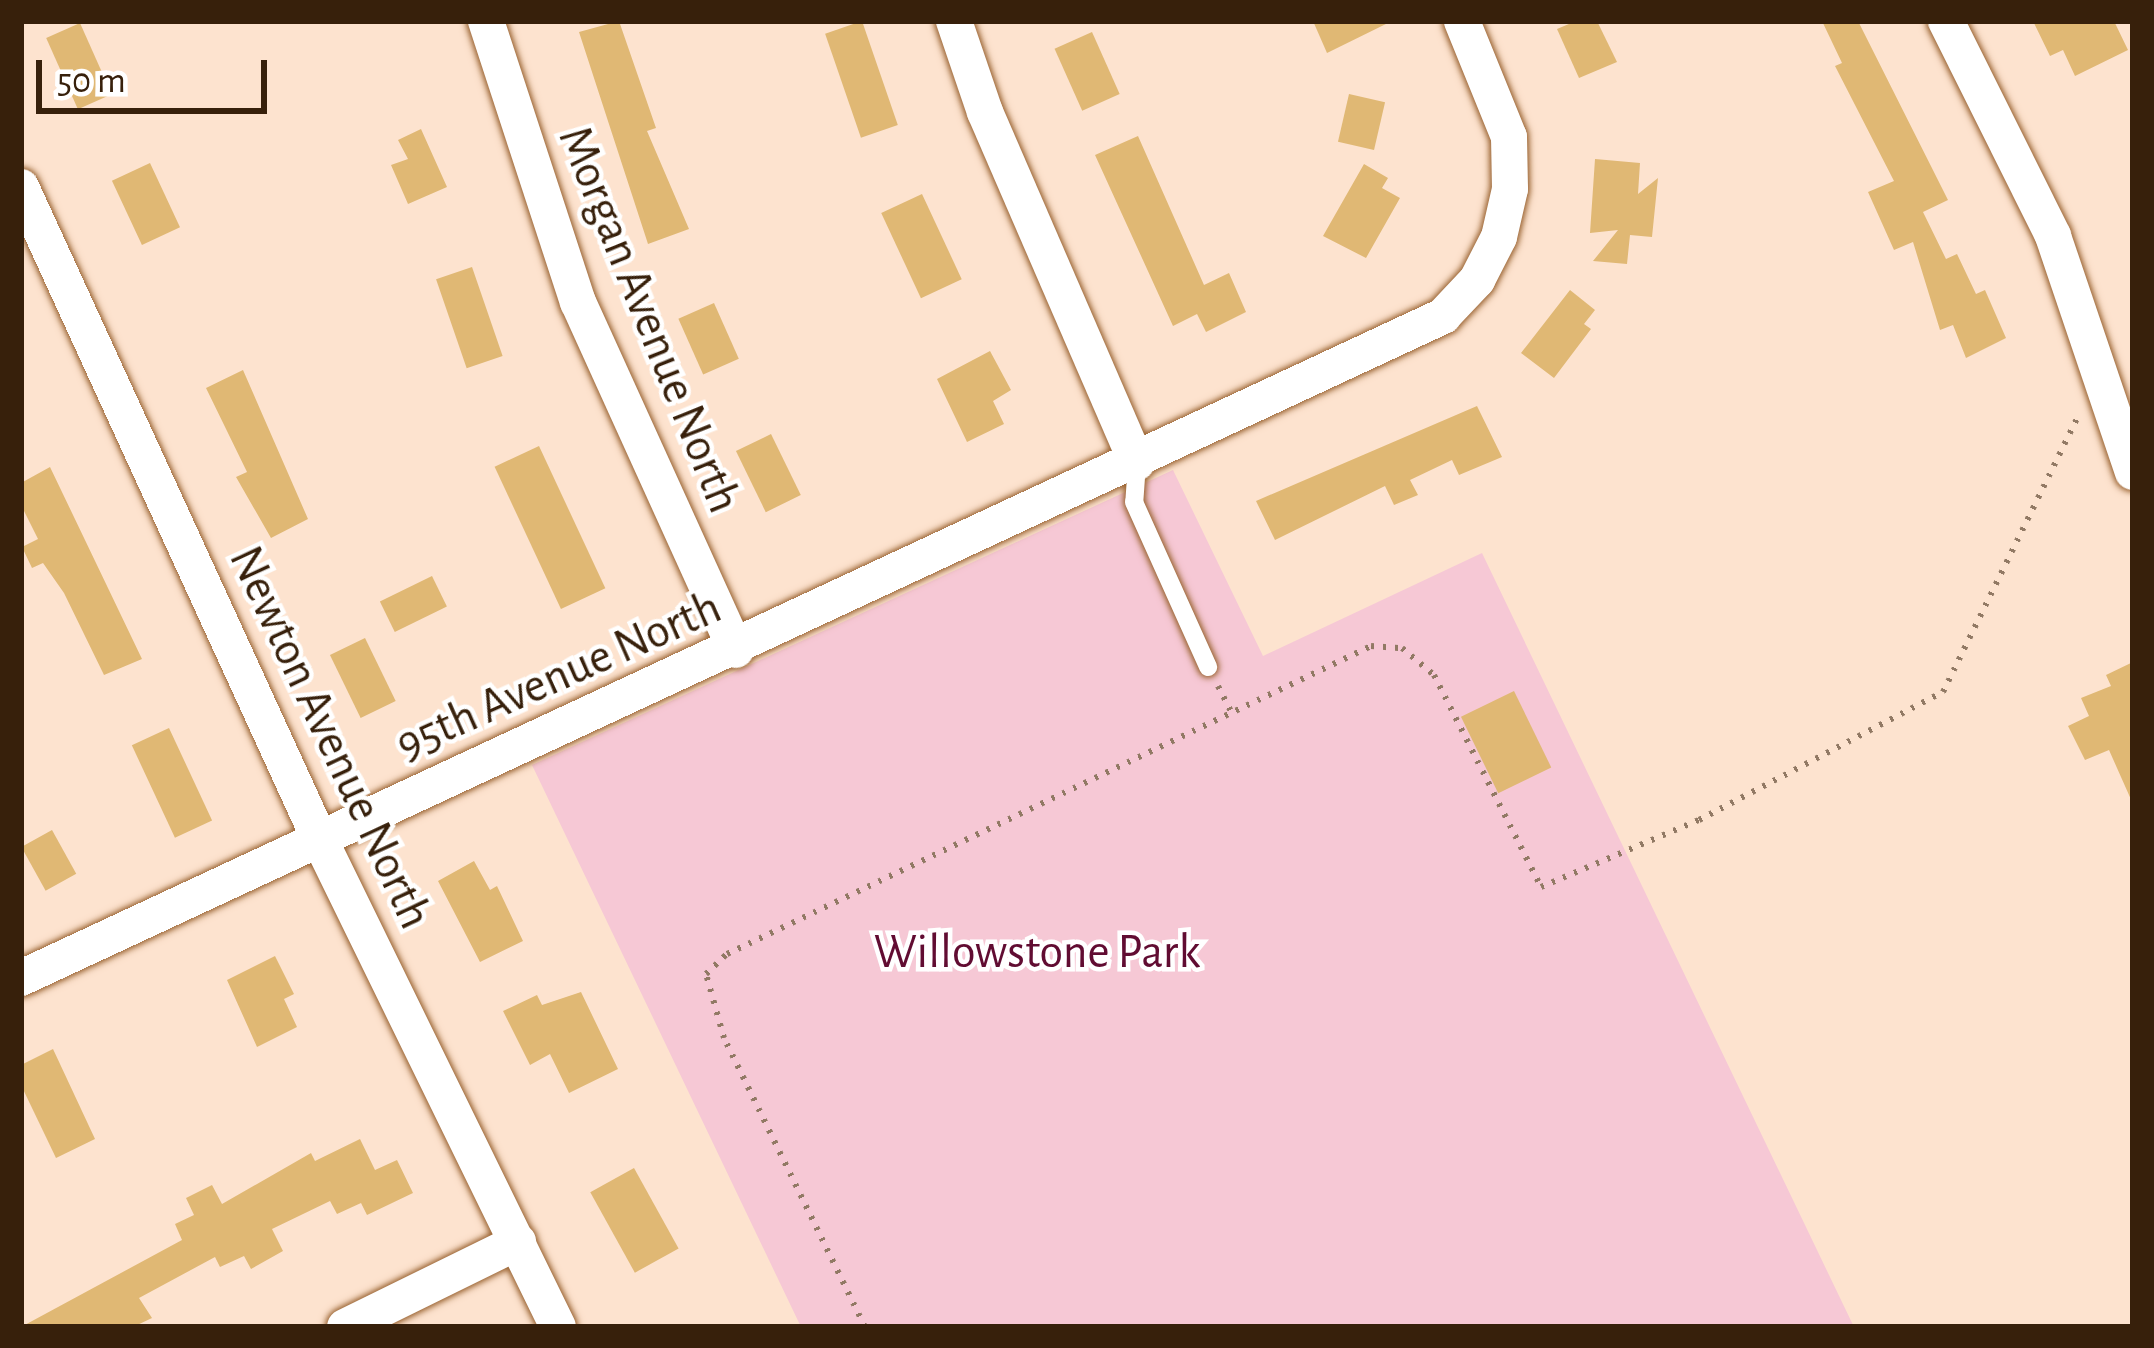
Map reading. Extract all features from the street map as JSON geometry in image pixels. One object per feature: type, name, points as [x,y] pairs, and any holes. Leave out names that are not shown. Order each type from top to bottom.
[{"type":"street","name":"Morgan Avenue North","points":[[486,21],[578,302],[736,650]]},
{"type":"street","points":[[954,21],[985,112],[1137,463]]},
{"type":"street","name":"95th Avenue North","points":[[21,978],[1400,342],[1443,316],[1477,280],[1499,237],[1509,137],[1462,21]]},
{"type":"street","points":[[1946,21],[2053,236],[2133,472]]},
{"type":"street","name":"Newton Avenue North","points":[[21,187],[319,838],[558,1327]]},
{"type":"street","points":[[345,1327],[518,1242]]},
{"type":"lane","points":[[1137,463],[1134,502],[1208,667]]},
{"type":"path","points":[[865,1327],[724,1038],[706,974],[727,954],[1371,646],[1402,647],[1434,675],[1541,887],[1600,857],[1699,820],[1943,692],[2098,373]]},
{"type":"green space","name":"Willowstone Park","points":[[1173,470],[1263,656],[1482,553],[1854,1327],[801,1327],[532,765]]},
{"type":"building","points":[[619,21],[656,128],[647,131],[689,229],[648,244],[579,32]]},
{"type":"building","points":[[862,21],[898,125],[861,138],[825,34]]},
{"type":"building","points":[[1313,21],[1392,21],[1327,53]]},
{"type":"building","points":[[1576,21],[1597,21],[1617,62],[1579,78],[1557,29]]},
{"type":"building","points":[[1822,21],[1858,21],[1948,200],[1923,212],[1946,259],[1957,254],[1976,294],[1985,290],[2006,338],[1966,358],[1953,325],[1940,330],[1913,242],[1894,250],[1868,192],[1894,181],[1835,66],[1842,63]]},
{"type":"building","points":[[2033,21],[2114,21],[2128,50],[2075,76],[2063,50],[2050,56]]},
{"type":"building","points":[[80,23],[112,94],[78,109],[46,38]]},
{"type":"building","points":[[1092,32],[1120,94],[1082,111],[1055,49]]},
{"type":"building","points":[[1349,94],[1385,102],[1374,150],[1338,142]]},
{"type":"building","points":[[421,129],[447,187],[408,204],[391,165],[408,159],[398,140]]},
{"type":"building","points":[[1138,136],[1204,285],[1229,273],[1246,312],[1206,332],[1197,314],[1173,326],[1095,155]]},
{"type":"building","points":[[1595,159],[1640,163],[1638,194],[1658,178],[1652,237],[1630,235],[1627,264],[1593,261],[1618,230],[1590,233]]},
{"type":"building","points":[[150,163],[180,227],[142,245],[112,181]]},
{"type":"building","points":[[1364,164],[1388,178],[1382,188],[1400,198],[1366,258],[1323,236]]},
{"type":"building","points":[[922,194],[962,279],[921,298],[881,213]]},
{"type":"building","points":[[472,267],[503,356],[467,368],[436,279]]},
{"type":"building","points":[[1570,290],[1595,310],[1584,324],[1591,329],[1554,378],[1521,353]]},
{"type":"building","points":[[714,303],[739,359],[703,375],[678,319]]},
{"type":"building","points":[[990,351],[1011,390],[993,401],[1004,424],[967,442],[937,379]]},
{"type":"building","points":[[243,370],[308,519],[271,538],[236,477],[247,472],[206,388]]},
{"type":"building","points":[[1477,406],[1502,457],[1459,475],[1452,460],[1410,480],[1418,495],[1394,505],[1385,486],[1275,540],[1256,501]]},
{"type":"building","points":[[771,434],[801,495],[766,512],[736,451]]},
{"type":"building","points":[[539,446],[605,588],[561,609],[495,467]]},
{"type":"building","points":[[50,467],[142,659],[104,675],[64,593],[43,563],[32,568],[22,547],[38,539],[21,505],[21,483]]},
{"type":"building","points":[[432,576],[447,607],[395,632],[380,601]]},
{"type":"building","points":[[365,638],[396,701],[361,718],[330,655]]},
{"type":"building","points":[[2133,662],[2133,804],[2109,750],[2085,760],[2068,726],[2089,716],[2081,698],[2111,686],[2106,675]]},
{"type":"building","points":[[1514,691],[1551,767],[1498,793],[1461,717]]},
{"type":"building","points":[[169,728],[212,820],[175,838],[132,745]]},
{"type":"building","points":[[52,830],[76,874],[46,891],[21,847]]},
{"type":"building","points":[[474,861],[490,890],[497,886],[523,941],[480,962],[438,881]]},
{"type":"building","points":[[275,956],[294,994],[284,999],[297,1027],[257,1047],[227,980]]},
{"type":"building","points":[[581,992],[618,1069],[569,1093],[550,1054],[530,1065],[503,1011],[537,995],[542,1005]]},
{"type":"building","points":[[53,1049],[95,1139],[56,1158],[21,1085],[21,1065]]},
{"type":"building","points":[[360,1139],[375,1170],[397,1160],[413,1193],[367,1215],[361,1203],[337,1214],[330,1201],[272,1229],[283,1251],[251,1269],[244,1256],[220,1267],[215,1257],[139,1298],[152,1318],[133,1327],[21,1327],[182,1240],[175,1224],[194,1215],[186,1198],[212,1185],[222,1204],[311,1153],[315,1161]]},
{"type":"building","points":[[634,1168],[679,1248],[635,1273],[590,1192]]}]
